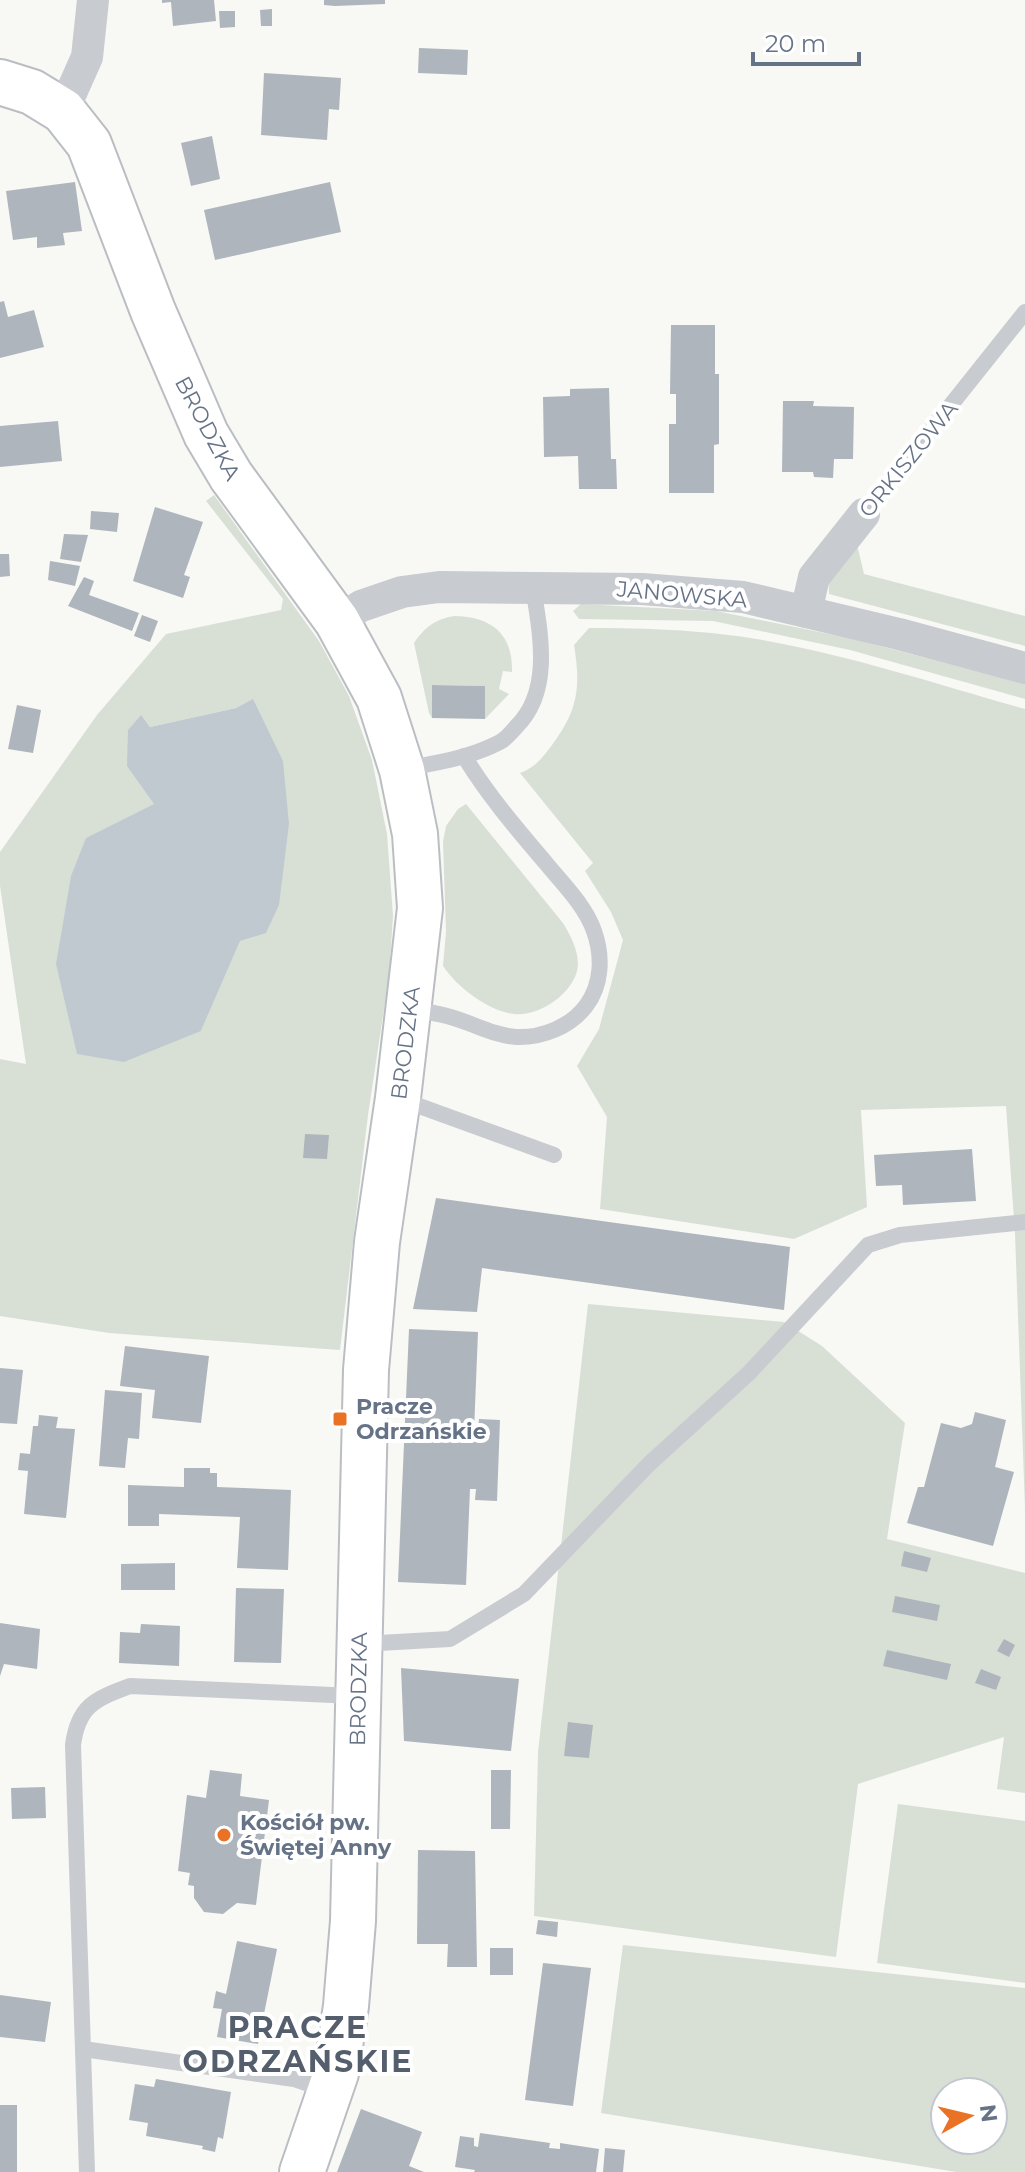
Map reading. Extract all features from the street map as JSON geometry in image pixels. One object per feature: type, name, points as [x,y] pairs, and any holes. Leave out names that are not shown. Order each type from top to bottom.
[{"type":"street","points":[[0,82],[32,92],[63,111],[87,57],[93,0]]},
{"type":"street","name":"BRODZKA","points":[[63,111],[89,144],[153,311],[206,434],[231,476],[337,621],[379,698],[402,770],[415,834],[420,908],[398,1098],[377,1242],[366,1370],[353,1921],[346,2006],[331,2092],[302,2172]]},
{"type":"street","name":"ORKISZOWA","points":[[806,612],[814,577],[864,514]]},
{"type":"street","name":"JANOWSKA","points":[[337,621],[361,606],[402,592],[439,587],[642,589],[743,597],[1025,668]]},
{"type":"lane","name":"ORKISZOWA","points":[[864,514],[1025,312]]},
{"type":"lane","points":[[402,770],[464,756],[501,742],[527,717],[542,670],[533,587]]},
{"type":"lane","points":[[409,1009],[448,1016],[490,1032],[518,1037],[549,1032],[576,1019],[589,1002],[599,979],[600,956],[594,930],[580,907],[495,802],[464,756]]},
{"type":"lane","points":[[398,1098],[554,1155]]},
{"type":"lane","points":[[360,1644],[450,1639],[524,1594],[649,1464],[749,1373],[868,1245],[900,1235],[1025,1222]]},
{"type":"lane","points":[[87,2172],[73,1745],[76,1723],[99,1697],[130,1686],[358,1696]]},
{"type":"lane","points":[[83,2049],[294,2079],[331,2092]]},
{"type":"shaded area","points":[[214,495],[319,641],[349,696],[372,760],[387,834],[393,916],[389,976],[368,1115],[340,1350],[109,1333],[0,1316],[0,1059],[26,1064],[0,886],[0,852],[97,715],[166,634],[281,610],[283,599],[206,501]],"holes":[[[253,700],[240,940],[201,1031],[154,804],[141,716],[150,727],[236,708]]]},
{"type":"shaded area","points":[[856,540],[864,574],[1025,616],[1025,646],[829,594],[828,570]]},
{"type":"shaded area","points":[[581,604],[716,611],[854,639],[1025,684],[1025,699],[850,650],[713,621],[579,619],[573,611]]},
{"type":"shaded area","points":[[455,616],[490,624],[509,647],[512,672],[503,671],[499,689],[509,694],[485,719],[485,686],[432,685],[432,718],[429,713],[414,643],[431,625]]},
{"type":"shaded area","points":[[589,628],[696,632],[789,645],[869,664],[1025,709],[1025,1508],[1015,1234],[1006,1106],[861,1110],[867,1207],[794,1239],[600,1209],[607,1117],[577,1066],[599,1029],[623,940],[611,912],[585,871],[593,863],[520,773],[542,758],[567,721],[577,686],[574,645]]},
{"type":"shaded area","points":[[253,699],[283,761],[289,824],[279,905],[266,933],[240,941],[201,1031],[124,1062],[77,1054],[56,964],[71,876],[86,838],[154,804],[127,766],[128,730],[141,715],[150,727],[236,708]]},
{"type":"shaded area","points":[[466,804],[563,923],[574,946],[578,965],[574,980],[561,996],[533,1012],[514,1014],[484,1003],[456,982],[443,966],[446,931],[443,842],[446,826],[458,809]]},
{"type":"shaded area","points":[[588,1304],[784,1322],[822,1346],[905,1423],[887,1539],[1025,1573],[1025,1793],[997,1789],[1004,1737],[858,1784],[836,1957],[534,1916],[538,1752]]},
{"type":"shaded area","points":[[898,1804],[1025,1821],[1025,1983],[877,1963]]},
{"type":"shaded area","points":[[623,1945],[1025,1988],[1025,2172],[956,2172],[601,2113]]},
{"type":"building","points":[[162,0],[214,0],[216,21],[173,26],[171,2],[162,3]]},
{"type":"building","points":[[324,0],[385,0],[385,4],[335,6],[324,5]]},
{"type":"building","points":[[272,9],[272,26],[261,26],[260,10]]},
{"type":"building","points":[[219,11],[235,11],[235,27],[220,28]]},
{"type":"building","points":[[419,48],[468,50],[467,75],[418,73]]},
{"type":"building","points":[[264,73],[341,78],[339,110],[329,109],[327,140],[261,135]]},
{"type":"building","points":[[212,136],[220,179],[191,186],[181,143]]},
{"type":"building","points":[[75,182],[82,231],[63,233],[65,245],[37,248],[37,237],[13,240],[6,191]]},
{"type":"building","points":[[330,182],[341,232],[215,260],[204,210]]},
{"type":"building","points":[[4,301],[8,317],[34,310],[44,347],[0,358],[0,302]]},
{"type":"building","points":[[671,325],[715,325],[719,444],[714,445],[714,493],[669,493],[669,424],[676,424],[676,394],[670,394]]},
{"type":"building","points":[[609,388],[611,459],[616,459],[617,489],[579,489],[578,456],[544,457],[543,397],[570,396],[570,389]]},
{"type":"building","points":[[783,401],[814,401],[813,406],[854,407],[853,459],[834,459],[833,478],[814,477],[813,472],[782,472]]},
{"type":"building","points":[[58,421],[62,461],[0,467],[0,426]]},
{"type":"building","points":[[155,507],[203,522],[184,575],[190,577],[183,598],[133,581]]},
{"type":"building","points":[[91,511],[119,513],[117,532],[90,529]]},
{"type":"building","points":[[64,534],[88,535],[81,562],[60,559]]},
{"type":"building","points":[[0,554],[9,554],[10,576],[0,577]]},
{"type":"building","points":[[50,561],[80,566],[75,586],[48,580]]},
{"type":"building","points":[[84,577],[94,581],[89,595],[139,613],[132,631],[68,606]]},
{"type":"building","points":[[142,615],[158,621],[150,642],[134,636]]},
{"type":"building","points":[[432,685],[485,686],[485,719],[432,718]]},
{"type":"building","points":[[17,705],[41,710],[33,753],[8,749]]},
{"type":"building","points":[[305,1134],[329,1135],[327,1159],[303,1158]]},
{"type":"building","points":[[972,1149],[976,1201],[903,1205],[902,1185],[876,1186],[874,1155]]},
{"type":"building","points":[[436,1198],[790,1247],[784,1310],[482,1268],[477,1312],[413,1309]]},
{"type":"building","points":[[409,1329],[478,1332],[474,1431],[478,1431],[479,1419],[500,1420],[497,1501],[475,1500],[476,1489],[470,1489],[466,1585],[398,1582]]},
{"type":"building","points":[[125,1346],[209,1356],[201,1423],[152,1418],[155,1390],[120,1386]]},
{"type":"building","points":[[0,1368],[23,1370],[17,1424],[0,1423]]},
{"type":"building","points":[[105,1390],[142,1393],[139,1439],[128,1438],[125,1468],[99,1466]]},
{"type":"building","points":[[975,1412],[1006,1420],[995,1467],[1014,1472],[993,1546],[907,1523],[918,1487],[924,1487],[941,1423],[961,1428],[972,1424]]},
{"type":"building","points":[[39,1415],[58,1417],[56,1428],[75,1429],[66,1518],[24,1514],[28,1471],[18,1470],[20,1453],[30,1454],[33,1426],[38,1426]]},
{"type":"building","points":[[184,1468],[210,1468],[210,1473],[217,1473],[217,1487],[291,1490],[288,1570],[237,1568],[240,1517],[159,1514],[159,1526],[128,1526],[128,1485],[184,1487]]},
{"type":"building","points":[[904,1551],[931,1558],[927,1572],[901,1566]]},
{"type":"building","points":[[175,1563],[175,1590],[121,1590],[121,1564]]},
{"type":"building","points":[[236,1588],[284,1589],[281,1663],[234,1662]]},
{"type":"building","points":[[895,1596],[940,1605],[937,1621],[892,1612]]},
{"type":"building","points":[[0,1623],[40,1629],[37,1669],[4,1664],[0,1676]]},
{"type":"building","points":[[141,1624],[180,1626],[179,1666],[119,1663],[120,1632],[140,1633]]},
{"type":"building","points":[[1004,1639],[1015,1645],[1009,1657],[997,1651]]},
{"type":"building","points":[[887,1650],[951,1664],[947,1680],[883,1666]]},
{"type":"building","points":[[401,1668],[519,1679],[511,1751],[404,1741]]},
{"type":"building","points":[[981,1669],[1001,1677],[996,1690],[975,1683]]},
{"type":"building","points":[[568,1722],[593,1725],[589,1758],[564,1756]]},
{"type":"building","name":"Kościół pw. Świętej Anny","points":[[210,1770],[242,1774],[240,1796],[269,1800],[256,1905],[237,1903],[223,1914],[204,1912],[194,1898],[194,1886],[188,1885],[190,1873],[178,1871],[187,1795],[206,1798]]},
{"type":"building","points":[[491,1770],[511,1770],[510,1829],[491,1829]]},
{"type":"building","points":[[45,1787],[46,1818],[12,1819],[11,1788]]},
{"type":"building","points":[[418,1850],[475,1851],[477,1967],[447,1967],[448,1944],[417,1944]]},
{"type":"building","points":[[538,1920],[558,1922],[557,1937],[536,1934]]},
{"type":"building","points":[[237,1941],[277,1949],[258,2044],[217,2037],[222,2009],[213,2008],[216,1991],[226,1994]]},
{"type":"building","points":[[490,1948],[513,1948],[513,1975],[490,1975]]},
{"type":"building","points":[[543,1963],[591,1968],[573,2106],[525,2100]]},
{"type":"building","points":[[0,1995],[51,2002],[45,2042],[0,2037]]},
{"type":"building","points":[[156,2079],[231,2092],[223,2139],[218,2137],[215,2152],[202,2149],[203,2146],[146,2136],[148,2123],[129,2120],[135,2084],[154,2087]]},
{"type":"building","points":[[0,2105],[17,2105],[17,2172],[0,2172]]},
{"type":"building","points":[[361,2109],[422,2132],[409,2166],[424,2172],[337,2172]]},
{"type":"building","points":[[480,2133],[550,2143],[549,2148],[560,2149],[560,2143],[599,2149],[596,2172],[474,2172],[455,2167],[460,2136],[474,2138],[474,2146],[478,2147]]},
{"type":"building","points":[[605,2148],[625,2150],[623,2172],[603,2172]]},
{"type":"place","name":"Pracze Odrzańskie","points":[[340,1419]]},
{"type":"place","name":"Kościół pw. Świętej Anny","points":[[224,1835]]},
{"type":"district","name":"PRACZE ODRZAŃSKIE","points":[[298,2045]]}]
